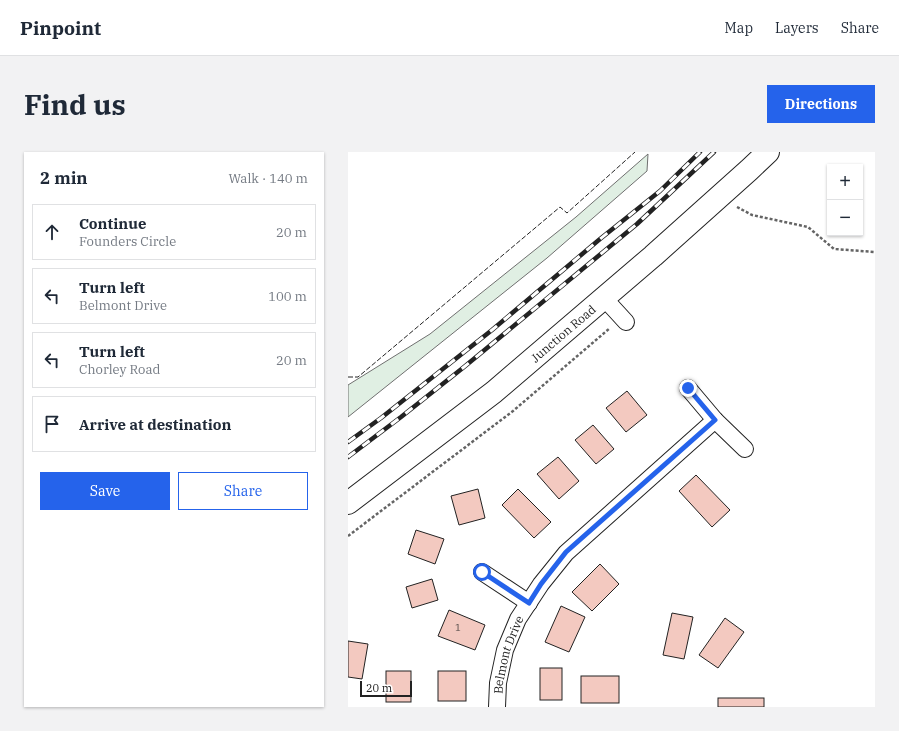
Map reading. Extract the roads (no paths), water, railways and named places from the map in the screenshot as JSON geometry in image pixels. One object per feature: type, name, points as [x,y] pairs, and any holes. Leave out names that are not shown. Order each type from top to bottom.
[{"type":"street","name":"Junction Road","points":[[348,504],[494,392],[653,256],[768,152]]},
{"type":"street","points":[[604,298],[625,320]]},
{"type":"street","points":[[688,388],[715,420],[745,449]]},
{"type":"street","name":"Belmont Drive","points":[[497,707],[498,682],[505,650],[518,619],[541,584],[566,552],[715,420]]},
{"type":"street","points":[[482,572],[529,603]]},
{"type":"railway","points":[[348,442],[381,418],[492,330],[600,239],[660,191],[700,152]]},
{"type":"railway","points":[[348,457],[464,367],[637,224],[714,152]]}]
